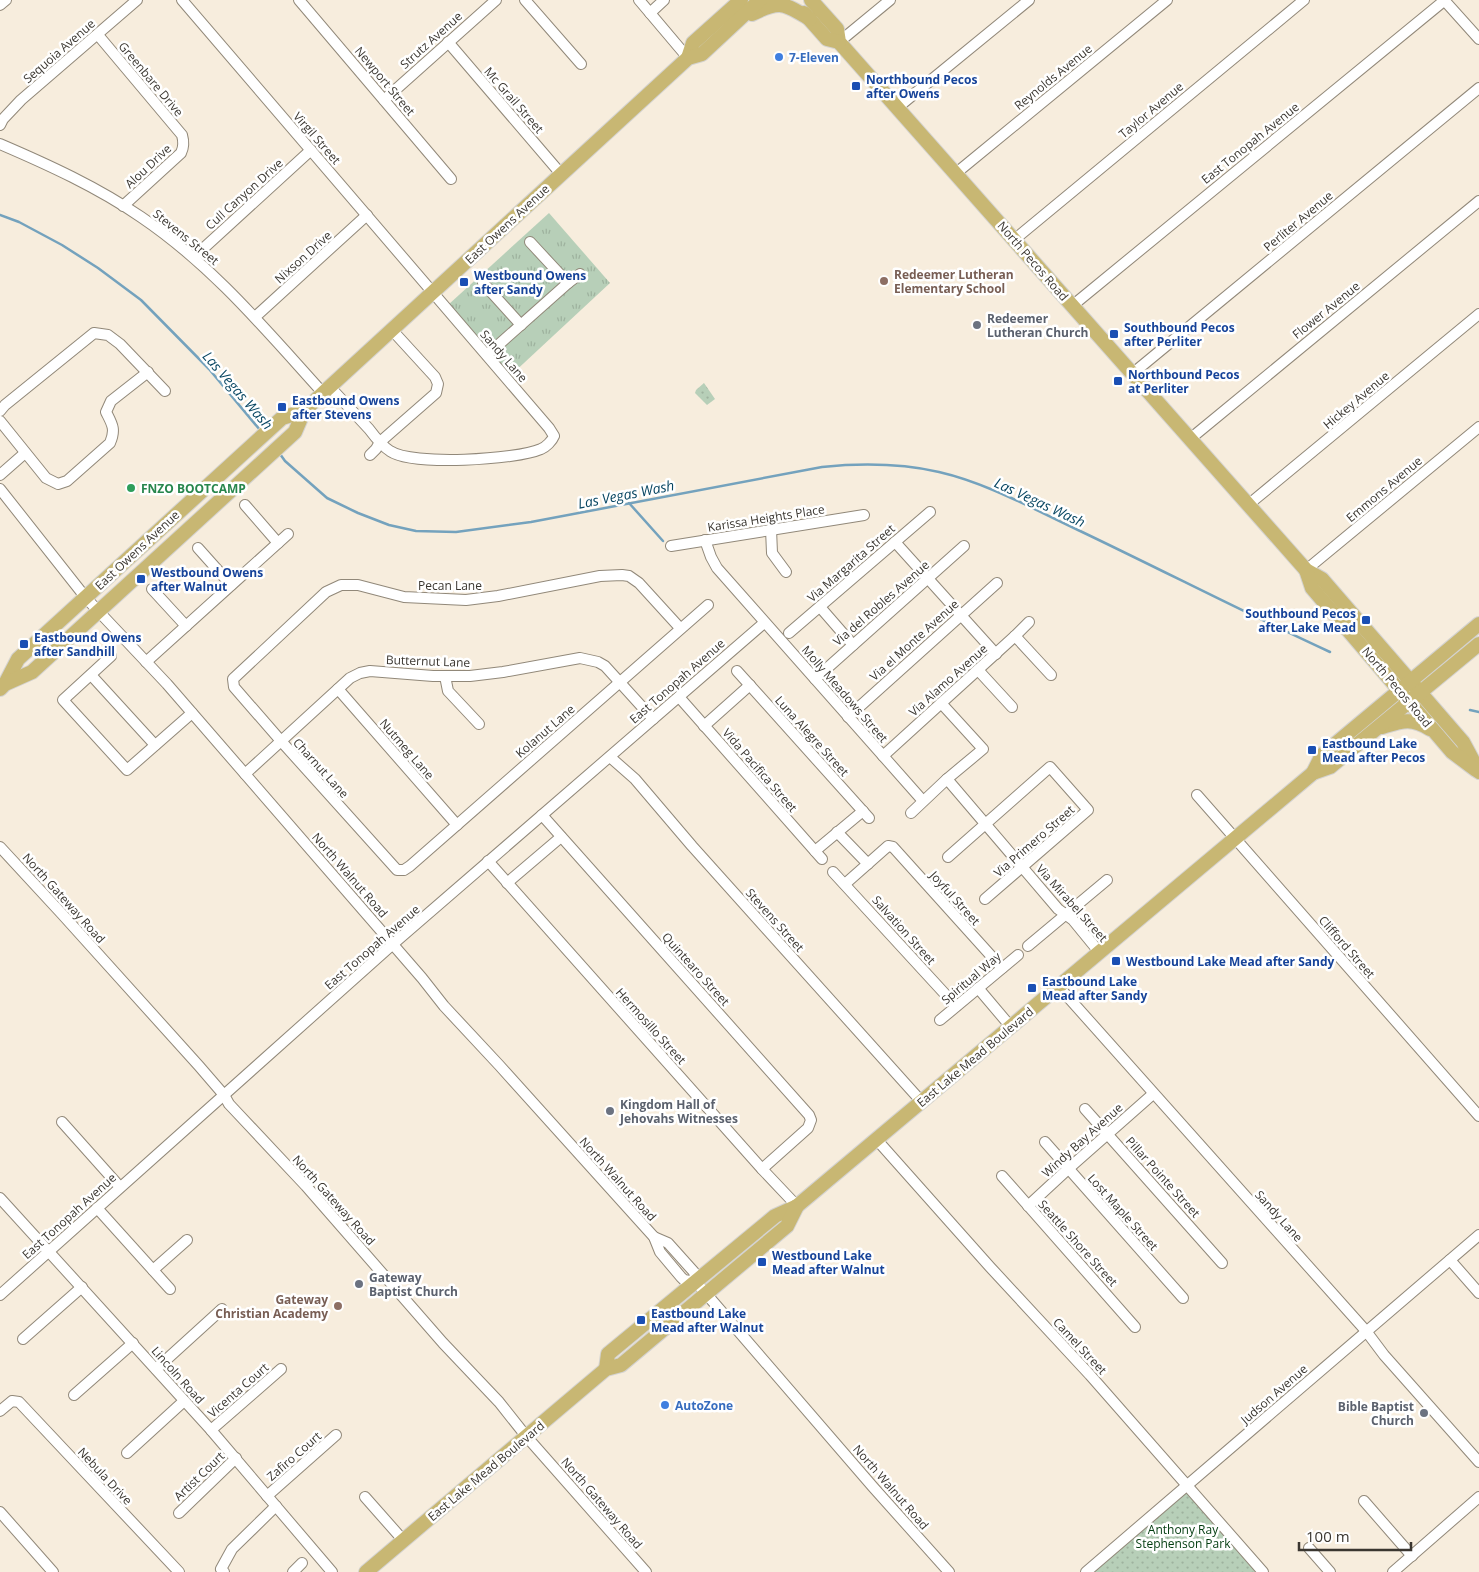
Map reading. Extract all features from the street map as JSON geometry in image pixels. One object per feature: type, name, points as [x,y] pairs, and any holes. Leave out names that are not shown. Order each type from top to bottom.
[{"type":"main road","name":"East Owens Avenue","points":[[688,58],[693,43],[740,0]]},
{"type":"main road","name":"East Owens Avenue","points":[[2,684],[32,672],[99,612],[295,432],[304,411],[688,58],[702,54],[760,0]]},
{"type":"main road","name":"North Pecos Road","points":[[793,0],[827,39],[839,42]]},
{"type":"main road","name":"North Pecos Road","points":[[811,0],[837,29],[839,42],[955,174],[1306,570],[1322,579],[1411,681],[1463,742],[1479,772]]},
{"type":"main road","points":[[737,21],[762,8],[777,4],[788,6],[810,19]]},
{"type":"main road","name":"East Owens Avenue","points":[[2,684],[18,659],[282,418],[304,411]]},
{"type":"main road","name":"North Pecos Road","points":[[1306,570],[1312,588],[1409,702],[1452,752],[1479,772]]},
{"type":"main road","name":"East Lake Mead Boulevard","points":[[1313,773],[1322,755],[1479,624]]},
{"type":"main road","name":"East Lake Mead Boulevard","points":[[606,1369],[608,1354],[774,1216],[798,1206],[1313,773],[1330,767],[1479,644]]},
{"type":"main road","points":[[1376,729],[1409,720],[1435,732]]},
{"type":"main road","name":"East Lake Mead Boulevard","points":[[366,1572],[606,1369],[621,1365],[707,1294],[787,1226],[798,1206]]},
{"type":"street","points":[[0,5],[6,0]]},
{"type":"street","name":"Sequoia Avenue","points":[[0,125],[3,119],[21,100],[137,0]]},
{"type":"street","name":"Virgil Street","points":[[182,0],[433,292]]},
{"type":"street","name":"Newport Street","points":[[299,0],[452,179]]},
{"type":"street","name":"Strutz Avenue","points":[[384,100],[496,0]]},
{"type":"street","points":[[525,0],[581,64]]},
{"type":"street","points":[[639,0],[688,58]]},
{"type":"street","points":[[650,13],[664,0]]},
{"type":"street","points":[[839,42],[890,0]]},
{"type":"street","points":[[897,108],[1029,0]]},
{"type":"street","name":"Reynolds Avenue","points":[[955,174],[1167,0]]},
{"type":"street","name":"Taylor Avenue","points":[[1014,240],[1304,0]]},
{"type":"street","points":[[1445,0],[1479,39]]},
{"type":"street","name":"East Tonopah Avenue","points":[[1072,306],[1445,0]]},
{"type":"street","name":"Greenbare Drive","points":[[98,35],[182,135],[184,140]]},
{"type":"street","name":"Mc Grail Street","points":[[448,42],[561,174]]},
{"type":"street","name":"Perliter Avenue","points":[[1132,374],[1479,88]]},
{"type":"street","name":"Alou Drive","points":[[124,206],[181,153],[184,140]]},
{"type":"street","name":"Stevens Street","points":[[0,144],[96,189],[142,218],[194,257],[380,442],[390,451],[401,457],[483,460],[542,449],[554,436]]},
{"type":"street","name":"Cull Canyon Drive","points":[[194,257],[311,150]]},
{"type":"street","name":"Flower Avenue","points":[[1190,439],[1479,201]]},
{"type":"street","name":"Nixson Drive","points":[[255,317],[367,215]]},
{"type":"street","points":[[530,242],[568,283]]},
{"type":"street","points":[[487,356],[580,274]]},
{"type":"street","points":[[482,284],[521,325]]},
{"type":"street","name":"Sandy Lane","points":[[433,292],[554,436]]},
{"type":"street","name":"Hickey Avenue","points":[[1248,505],[1479,314]]},
{"type":"street","points":[[370,454],[380,442],[436,393],[438,384],[435,377],[392,330]]},
{"type":"street","points":[[0,411],[94,334],[108,335],[114,339],[165,391]]},
{"type":"street","points":[[0,421],[46,478],[58,484],[67,481],[110,443],[114,428],[106,412],[111,401],[148,372]]},
{"type":"street","name":"Emmons Avenue","points":[[1306,570],[1479,427]]},
{"type":"street","points":[[0,475],[25,453]]},
{"type":"street","name":"North Walnut Road","points":[[0,489],[86,598],[192,713],[393,944],[444,1006],[654,1237],[660,1252],[681,1277],[684,1280],[696,1282],[707,1294],[879,1494],[949,1572]]},
{"type":"street","points":[[245,505],[278,542]]},
{"type":"street","name":"Via Margarita Street","points":[[789,633],[930,512]]},
{"type":"street","name":"Karissa Heights Place","points":[[671,546],[864,515]]},
{"type":"street","points":[[771,529],[772,553],[786,572]]},
{"type":"street","points":[[146,662],[288,534]]},
{"type":"street","name":"Molly Meadows Street","points":[[705,540],[717,568],[923,801]]},
{"type":"street","points":[[895,542],[996,654]]},
{"type":"street","name":"Via del Robles Avenue","points":[[815,679],[964,546]]},
{"type":"street","points":[[198,548],[231,585]]},
{"type":"street","name":"Pecan Lane","points":[[232,679],[326,592],[341,585],[358,586],[404,597],[466,600],[498,596],[600,576],[622,575],[629,576],[639,583],[680,628]]},
{"type":"street","name":"Via el Monte Avenue","points":[[848,717],[997,583]]},
{"type":"street","points":[[152,589],[186,626]]},
{"type":"street","name":"Kolanut Lane","points":[[397,870],[404,870],[410,866],[708,605]]},
{"type":"street","points":[[820,607],[853,645]]},
{"type":"street","name":"Via Alamo Avenue","points":[[883,756],[1029,622]]},
{"type":"street","name":"East Tonopah Avenue","points":[[0,1295],[393,944],[764,623]]},
{"type":"street","points":[[1015,636],[1051,675]]},
{"type":"street","points":[[111,656],[63,700],[127,770],[192,713]]},
{"type":"street","name":"Butternut Lane","points":[[245,774],[350,678],[370,671],[470,676],[504,672],[580,658],[598,662],[605,666],[653,719]]},
{"type":"street","name":"Luna Alegre Street","points":[[737,670],[866,814],[837,832]]},
{"type":"street","points":[[978,670],[1012,707]]},
{"type":"street","points":[[91,675],[155,745]]},
{"type":"street","points":[[445,676],[448,691],[479,724]]},
{"type":"street","name":"Charnut Lane","points":[[232,679],[234,686],[281,741],[397,870]]},
{"type":"street","points":[[704,726],[750,685]]},
{"type":"street","name":"Nutmeg Lane","points":[[338,689],[457,825]]},
{"type":"street","name":"Vida Pacifica Street","points":[[679,697],[822,859]]},
{"type":"street","points":[[911,814],[947,779],[983,749],[941,703]]},
{"type":"street","name":"Stevens Street","points":[[610,757],[634,780],[921,1101]]},
{"type":"street","name":"Via Primero Street","points":[[948,857],[1050,766],[1088,810],[985,899]]},
{"type":"street","name":"Via Mirabel Street","points":[[947,779],[1058,909],[1066,914],[1100,953]]},
{"type":"street","name":"Clifford Street","points":[[1197,795],[1479,1116]]},
{"type":"street","name":"Quintearo Street","points":[[542,815],[809,1115],[811,1120],[808,1128],[762,1169]]},
{"type":"street","points":[[815,851],[837,832],[868,864],[846,884]]},
{"type":"street","points":[[507,883],[561,837]]},
{"type":"street","name":"Joyful Street","points":[[868,864],[888,846],[893,847],[1002,968]]},
{"type":"street","name":"North Gateway Road","points":[[0,847],[224,1095],[228,1104],[306,1186],[443,1343],[499,1402],[526,1436],[646,1572]]},
{"type":"street","name":"Hermosillo Street","points":[[488,862],[762,1169],[798,1206]]},
{"type":"street","name":"Salvation Street","points":[[833,872],[956,1006]]},
{"type":"street","points":[[1028,946],[1107,880]]},
{"type":"street","name":"Spiritual Way","points":[[940,1020],[1018,955]]},
{"type":"street","name":"Sandy Lane","points":[[1059,987],[1366,1331],[1384,1355],[1479,1462]]},
{"type":"street","points":[[978,988],[1011,1027]]},
{"type":"street","name":"Windy Bay Avenue","points":[[1028,1206],[1153,1094]]},
{"type":"street","name":"Pillar Pointe Street","points":[[1085,1109],[1222,1263]]},
{"type":"street","points":[[62,1122],[120,1187]]},
{"type":"street","name":"Camel Street","points":[[877,1140],[990,1267],[1090,1375],[1262,1572]]},
{"type":"street","name":"Lost Maple Street","points":[[1045,1142],[1183,1298]]},
{"type":"street","name":"Seattle Shore Street","points":[[1002,1176],[1135,1327]]},
{"type":"street","name":"Lincoln Road","points":[[0,1198],[236,1458],[332,1572]]},
{"type":"street","points":[[97,1208],[170,1289]]},
{"type":"street","name":"Judson Avenue","points":[[1086,1572],[1479,1235]]},
{"type":"street","points":[[153,1270],[188,1240]]},
{"type":"street","points":[[1450,1260],[1479,1293]]},
{"type":"street","points":[[23,1339],[82,1287]]},
{"type":"street","points":[[156,1369],[222,1309]]},
{"type":"street","points":[[74,1395],[133,1344]]},
{"type":"street","name":"Vicenta Court","points":[[211,1430],[281,1369]]},
{"type":"street","name":"Nebula Drive","points":[[0,1411],[12,1401],[19,1402],[179,1572]]},
{"type":"street","points":[[127,1453],[184,1401]]},
{"type":"street","name":"Zafiro Court","points":[[267,1496],[336,1436]]},
{"type":"street","name":"Artist Court","points":[[179,1512],[236,1458]]},
{"type":"street","points":[[365,1497],[403,1540]]},
{"type":"street","points":[[1393,1572],[1479,1497]]},
{"type":"street","points":[[1364,1501],[1412,1556]]},
{"type":"street","points":[[223,1570],[232,1549],[276,1506]]},
{"type":"street","points":[[0,1512],[53,1572]]},
{"type":"street","points":[[1309,1548],[1330,1572]]},
{"type":"street","points":[[293,1572],[302,1563]]},
{"type":"green space","points":[[549,213],[610,283],[510,376],[448,305]]},
{"type":"green space","points":[[704,383],[715,399],[707,405],[695,393]]},
{"type":"green space","name":"Anthony Ray Stephenson Park","points":[[1187,1485],[1263,1572],[1086,1572]]},
{"type":"waterway","name":"Las Vegas Wash","points":[[0,215],[19,222],[62,245],[98,268],[141,300],[209,369],[260,430]]},
{"type":"waterway","name":"Las Vegas Wash","points":[[280,454],[285,461],[327,498],[358,513],[389,525],[416,531],[456,532],[531,522],[822,467],[880,465],[924,469],[957,477],[1010,497],[1330,652]]},
{"type":"waterway","points":[[629,503],[663,541]]},
{"type":"waterway","name":"Las Vegas Wash","points":[[1470,710],[1479,712]]},
{"type":"place","name":"7-Eleven","points":[[779,57]]},
{"type":"place","name":"Northbound Pecos after Owens","points":[[856,86]]},
{"type":"place","name":"Redeemer Lutheran Elementary School","points":[[884,281]]},
{"type":"place","name":"Westbound Owens after Sandy","points":[[464,282]]},
{"type":"place","name":"Redeemer Lutheran Church","points":[[977,325]]},
{"type":"place","name":"Southbound Pecos after Perliter","points":[[1114,334]]},
{"type":"place","name":"Northbound Pecos at Perliter","points":[[1118,381]]},
{"type":"place","name":"Eastbound Owens after Stevens","points":[[282,407]]},
{"type":"place","name":"FNZO BOOTCAMP","points":[[131,488]]},
{"type":"place","name":"Westbound Owens after Walnut","points":[[141,579]]},
{"type":"place","name":"Southbound Pecos after Lake Mead","points":[[1366,620]]},
{"type":"place","name":"Eastbound Owens after Sandhill","points":[[24,644]]},
{"type":"place","name":"Eastbound Lake Mead after Pecos","points":[[1312,750]]},
{"type":"place","name":"Westbound Lake Mead after Sandy","points":[[1116,961]]},
{"type":"place","name":"Eastbound Lake Mead after Sandy","points":[[1032,988]]},
{"type":"place","name":"Kingdom Hall of Jehovahs Witnesses","points":[[610,1111]]},
{"type":"place","name":"Westbound Lake Mead after Walnut","points":[[762,1262]]},
{"type":"place","name":"Gateway Baptist Church","points":[[359,1284]]},
{"type":"place","name":"Gateway Christian Academy","points":[[338,1306]]},
{"type":"place","name":"Eastbound Lake Mead after Walnut","points":[[641,1320]]},
{"type":"place","name":"AutoZone","points":[[665,1405]]},
{"type":"place","name":"Bible Baptist Church","points":[[1424,1413]]}]
